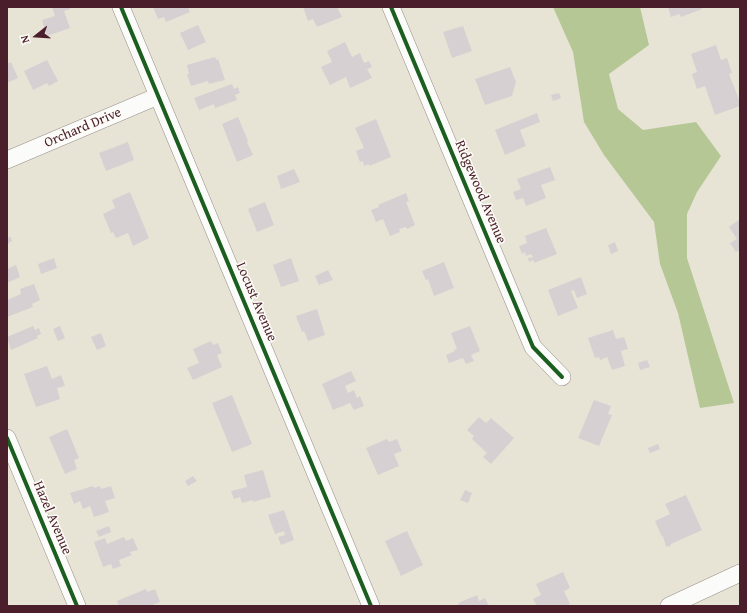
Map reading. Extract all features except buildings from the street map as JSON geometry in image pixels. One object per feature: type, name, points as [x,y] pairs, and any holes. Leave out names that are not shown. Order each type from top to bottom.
[{"type":"street","name":"Locust Avenue","points":[[121,7],[371,606]]},
{"type":"street","name":"Ridgewood Avenue","points":[[391,7],[533,347],[562,378]]},
{"type":"street","name":"Orchard Drive","points":[[7,160],[158,96]]},
{"type":"street","name":"Hazel Avenue","points":[[7,438],[77,606]]},
{"type":"street","points":[[669,606],[740,573]]},
{"type":"green space","points":[[553,7],[640,7],[649,45],[609,74],[618,109],[643,130],[696,122],[721,156],[697,192],[687,214],[687,258],[734,403],[700,408],[678,313],[660,264],[654,222],[604,155],[584,122],[573,52]]},
{"type":"cycle path","points":[[121,7],[371,606]]},
{"type":"cycle path","points":[[391,7],[533,347],[562,377]]},
{"type":"cycle path","points":[[7,438],[77,606]]}]
